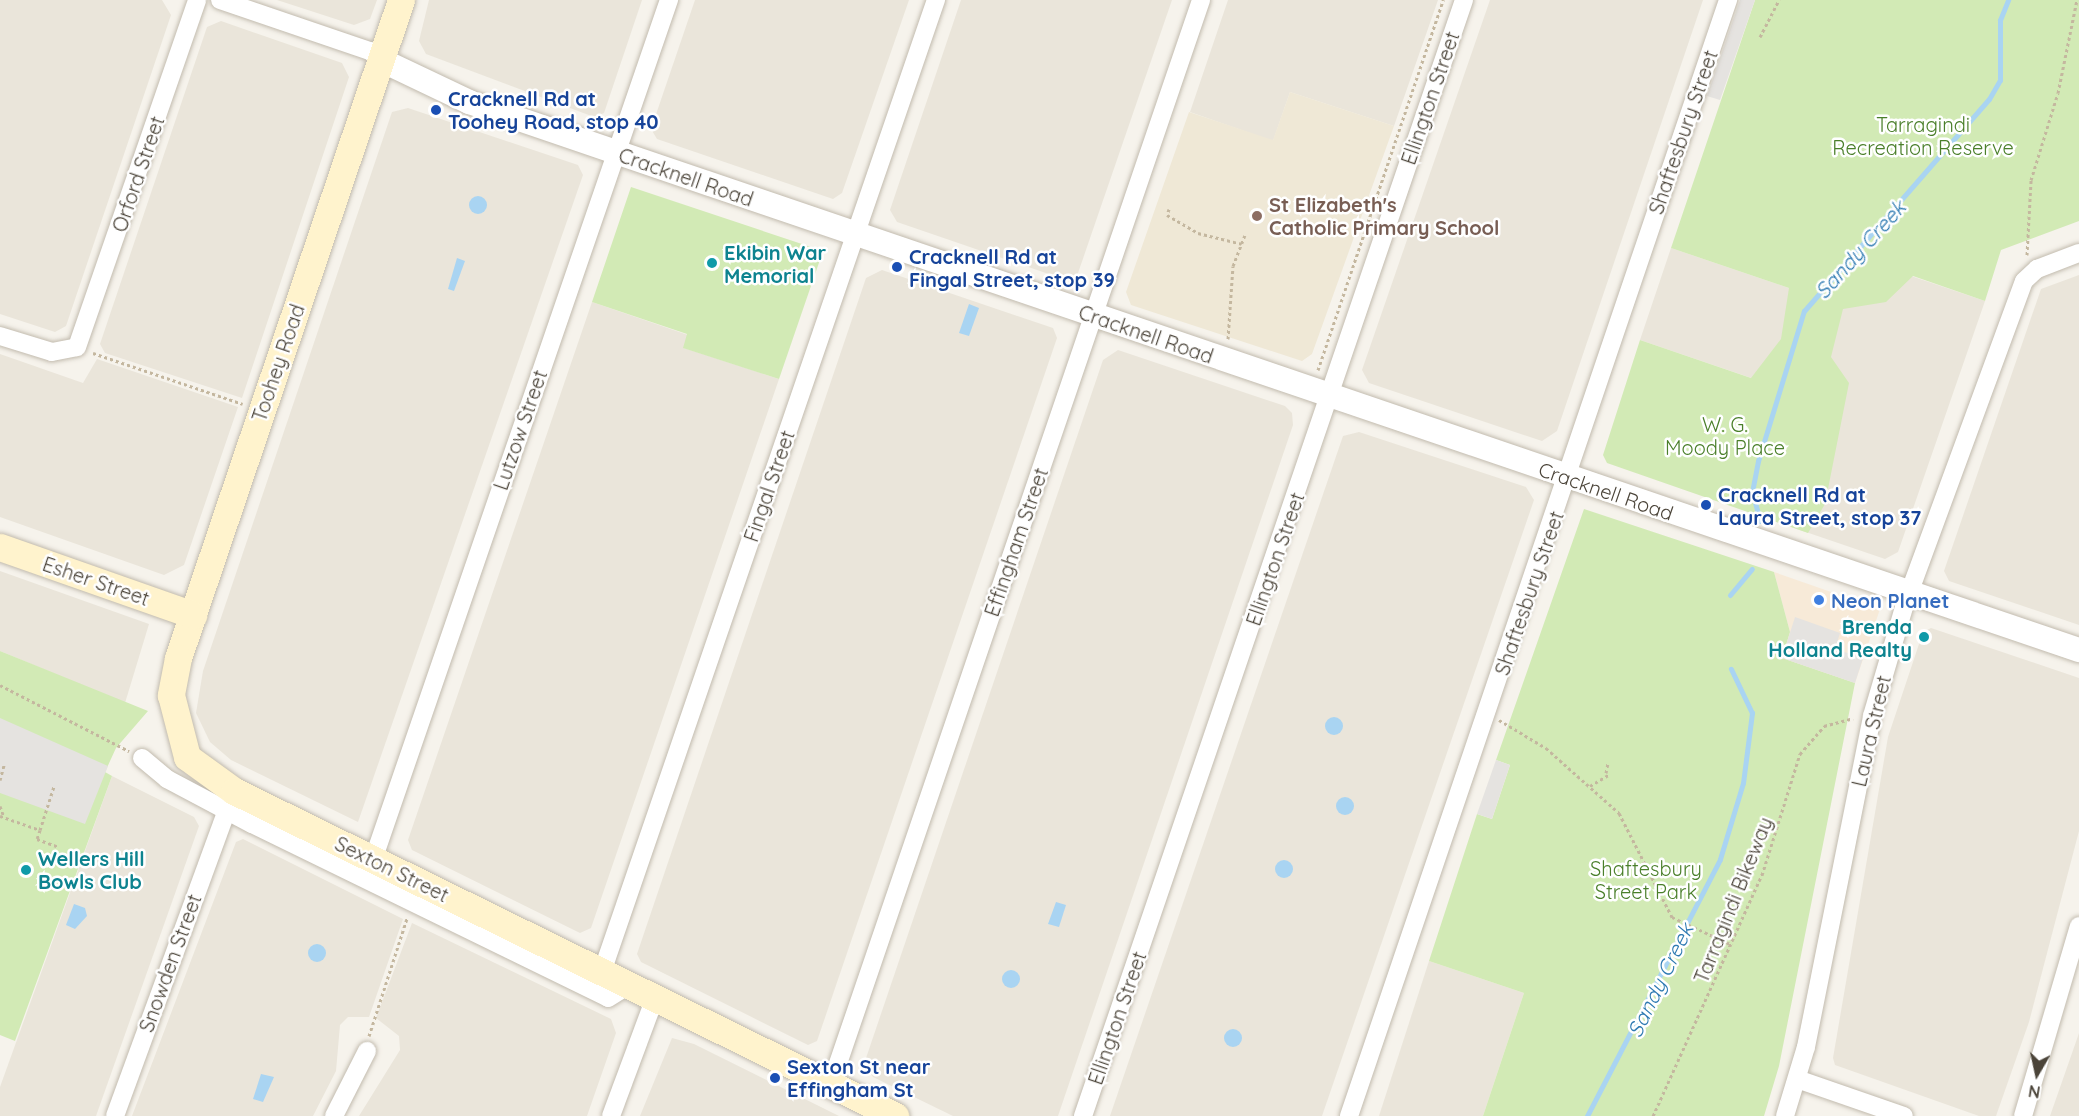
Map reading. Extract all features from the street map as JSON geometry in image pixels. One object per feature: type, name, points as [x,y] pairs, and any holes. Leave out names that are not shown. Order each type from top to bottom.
[{"type":"main road","name":"Toohey Road","points":[[176,729],[171,695],[192,615],[401,0]]},
{"type":"main road","name":"Esher Street","points":[[0,547],[192,615]]},
{"type":"main road","name":"Sexton Street","points":[[176,729],[187,757],[230,800],[373,860],[896,1116]]},
{"type":"street","name":"Orford Street","points":[[82,349],[197,0]]},
{"type":"street","name":"Cracknell Road","points":[[220,0],[370,51],[381,60],[469,102],[1329,398],[2079,650]]},
{"type":"street","name":"Lutzow Street","points":[[373,860],[669,0]]},
{"type":"street","name":"Fingal Street","points":[[602,972],[936,0]]},
{"type":"street","name":"Effingham Street","points":[[831,1084],[1202,0]]},
{"type":"street","name":"Ellington Street","points":[[1083,1116],[1464,0]]},
{"type":"street","name":"Shaftesbury Street","points":[[1349,1116],[1568,478],[1728,0]]},
{"type":"street","name":"Laura Street","points":[[1785,1116],[1797,1079],[1872,716],[1909,594],[2024,280],[2079,253]]},
{"type":"street","points":[[0,336],[52,352],[82,349]]},
{"type":"street","points":[[142,758],[167,779],[230,800]]},
{"type":"street","name":"Sexton Street","points":[[230,800],[608,998],[629,985]]},
{"type":"street","name":"Snowden Street","points":[[115,1116],[230,800]]},
{"type":"street","points":[[2023,1116],[2079,926]]},
{"type":"street","points":[[611,1116],[655,998]]},
{"type":"street","points":[[334,1116],[367,1051]]},
{"type":"street","points":[[1797,1079],[1904,1116]]},
{"type":"path","points":[[1318,370],[1443,0]]},
{"type":"path","points":[[1761,38],[1779,0]]},
{"type":"path","points":[[2029,264],[2026,222],[2031,180],[2058,93],[2077,0]]},
{"type":"path","points":[[1169,209],[1167,215],[1198,233],[1242,244]]},
{"type":"path","points":[[1228,339],[1233,267],[1245,235]]},
{"type":"path","points":[[82,349],[244,405]]},
{"type":"path","points":[[0,685],[142,758]]},
{"type":"path","points":[[1487,714],[1546,748],[1619,813],[1672,917],[1733,945]]},
{"type":"path","name":"Tarragindi Bikeway","points":[[1653,1116],[1733,945],[1780,825],[1800,753],[1824,726],[1855,718]]},
{"type":"path","points":[[1590,786],[1608,773],[1608,763]]},
{"type":"path","points":[[0,780],[4,765]]},
{"type":"path","points":[[54,786],[37,839],[59,847]]},
{"type":"path","points":[[0,806],[2,816],[40,830]]},
{"type":"path","points":[[369,1028],[406,921]]},
{"type":"shaded area","points":[[0,0],[162,0],[171,15],[66,326],[55,332],[0,314]]},
{"type":"shaded area","points":[[277,0],[377,0],[370,19],[354,25]]},
{"type":"shaded area","points":[[429,0],[642,0],[604,113],[594,117],[426,54],[419,41]]},
{"type":"shaded area","points":[[695,0],[909,0],[842,193],[833,199],[657,139],[651,129]]},
{"type":"shaded area","points":[[961,0],[1172,0],[1077,276],[1069,281],[897,222],[890,210]]},
{"type":"shaded area","points":[[1228,0],[1438,0],[1394,126],[1290,92],[1273,141],[1190,112]]},
{"type":"shaded area","points":[[1490,0],[1703,0],[1557,431],[1542,441],[1369,383],[1362,370]]},
{"type":"shaded area","points":[[1740,0],[1755,0],[1720,100],[1707,96]]},
{"type":"shaded area","points":[[221,21],[342,63],[349,77],[242,398],[105,353],[100,344],[207,27]]},
{"type":"shaded area","name":"St Elizabeth's Catholic Primary School","points":[[1290,92],[1394,126],[1312,354],[1302,361],[1131,305],[1126,292],[1189,112],[1273,140]]},
{"type":"shaded area","points":[[408,108],[578,165],[583,175],[358,822],[231,760],[210,742],[196,713],[203,671],[392,112]]},
{"type":"shaded area","points":[[1671,248],[1839,305],[1855,257],[1985,301],[1898,552],[1885,559],[1768,519],[1807,397],[1640,340]]},
{"type":"shaded area","points":[[882,270],[1053,328],[1057,338],[817,1041],[808,1045],[641,962],[637,954],[866,278]]},
{"type":"shaded area","points":[[2079,275],[2079,625],[1949,581],[1944,571],[2041,289]]},
{"type":"shaded area","points":[[592,302],[688,335],[684,348],[779,379],[591,928],[580,933],[412,850],[408,840]]},
{"type":"shaded area","points":[[1118,350],[1285,406],[1292,413],[1293,425],[1058,1116],[953,1116],[873,1077],[864,1064],[1103,360]]},
{"type":"shaded area","points":[[0,354],[83,383],[97,359],[238,407],[184,565],[164,575],[0,517]]},
{"type":"shaded area","points":[[1359,432],[1526,487],[1534,500],[1322,1116],[1110,1116],[1343,436]]},
{"type":"shaded area","points":[[0,571],[149,624],[125,703],[0,651]]},
{"type":"shaded area","points":[[1774,572],[1880,609],[1855,683],[1782,658],[1790,632]]},
{"type":"shaded area","points":[[1795,617],[1840,633],[1835,649],[1863,658],[1855,683],[1782,658]]},
{"type":"shaded area","points":[[1931,628],[2079,678],[2079,831],[2029,1022],[1996,1116],[1979,1116],[1835,1065],[1833,1058],[1888,737],[1923,632]]},
{"type":"shaded area","points":[[0,718],[108,766],[85,824],[0,793]]},
{"type":"shaded area","points":[[1496,760],[1510,765],[1492,819],[1477,814]]},
{"type":"shaded area","points":[[112,776],[194,817],[199,826],[96,1116],[0,1116],[0,1087]]},
{"type":"shaded area","points":[[243,839],[403,919],[369,1017],[348,1017],[340,1025],[336,1071],[313,1116],[132,1116],[236,842]]},
{"type":"shaded area","points":[[412,923],[611,1019],[616,1033],[587,1116],[359,1116],[400,1050],[399,1036],[376,1018]]},
{"type":"shaded area","points":[[1429,961],[1524,993],[1483,1116],[1379,1116]]},
{"type":"shaded area","points":[[2079,1033],[2079,1116],[2050,1116],[2078,1036]]},
{"type":"shaded area","points":[[672,1038],[694,1044],[839,1116],[640,1116]]},
{"type":"green space","name":"Tarragindi Recreation Reserve","points":[[1755,0],[2079,0],[2079,221],[2001,250],[1985,301],[1913,276],[1886,302],[1843,309],[1831,357],[1849,383],[1825,504],[1808,533],[1607,463],[1603,455],[1640,340],[1751,378],[1781,339],[1789,288],[1671,248]]},
{"type":"green space","points":[[631,187],[823,251],[779,379],[683,348],[687,334],[592,302]]},
{"type":"green space","name":"Shaftesbury Street Park","points":[[1584,509],[1774,572],[1790,632],[1782,658],[1855,683],[1779,1066],[1764,1116],[1483,1116],[1524,993],[1429,961],[1477,814],[1492,819],[1510,765],[1496,760]]},
{"type":"green space","points":[[0,651],[148,711],[116,748],[105,772],[112,776],[15,1041],[0,1035]]},
{"type":"water","points":[[478,196],[484,199],[487,205],[484,211],[478,214],[472,211],[469,205],[472,199]]},
{"type":"water","points":[[457,258],[465,261],[454,291],[448,289]]},
{"type":"water","points":[[969,304],[979,308],[969,336],[959,333]]},
{"type":"water","points":[[1334,717],[1340,720],[1343,726],[1340,732],[1334,735],[1328,732],[1325,726],[1328,720]]},
{"type":"water","points":[[1341,797],[1349,797],[1354,802],[1352,813],[1341,815],[1336,810],[1336,802]]},
{"type":"water","points":[[1284,860],[1290,863],[1293,869],[1290,875],[1284,878],[1278,875],[1275,869],[1278,863]]},
{"type":"water","points":[[1056,902],[1066,905],[1059,927],[1048,924]]},
{"type":"water","points":[[74,904],[85,908],[87,916],[75,929],[66,925]]},
{"type":"water","points":[[317,944],[323,947],[326,953],[323,959],[317,962],[311,959],[308,953],[311,947]]},
{"type":"water","points":[[1011,970],[1017,973],[1020,979],[1017,985],[1011,988],[1005,985],[1002,979],[1005,973]]},
{"type":"water","points":[[1233,1029],[1239,1032],[1242,1038],[1239,1044],[1233,1047],[1227,1044],[1224,1038],[1227,1032]]},
{"type":"water","points":[[261,1074],[274,1077],[263,1102],[253,1099]]},
{"type":"waterway","name":"Sandy Creek","points":[[1760,521],[1752,492],[1758,461],[1804,311],[1989,99],[2000,80],[2000,20],[2008,0]]},
{"type":"waterway","name":"Sandy Creek","points":[[1730,595],[1752,569]]},
{"type":"waterway","name":"Sandy Creek","points":[[1587,1116],[1720,859],[1743,783],[1752,713],[1731,669]]},
{"type":"place","name":"Cracknell Rd at Toohey Road, stop 40","points":[[436,110]]},
{"type":"place","name":"St Elizabeth's Catholic Primary School","points":[[1257,216]]},
{"type":"place","name":"Ekibin War Memorial","points":[[712,263]]},
{"type":"place","name":"Cracknell Rd at Fingal Street, stop 39","points":[[897,267]]},
{"type":"place","name":"Cracknell Rd at Laura Street, stop 37","points":[[1706,505]]},
{"type":"place","name":"Neon Planet","points":[[1819,600]]},
{"type":"place","name":"Brenda Holland Realty","points":[[1924,637]]},
{"type":"place","name":"Wellers Hill Bowls Club","points":[[26,870]]},
{"type":"place","name":"Sexton St near Effingham St","points":[[775,1078]]},
{"type":"park label","name":"W. G. Moody Place","points":[[1725,436]]}]
